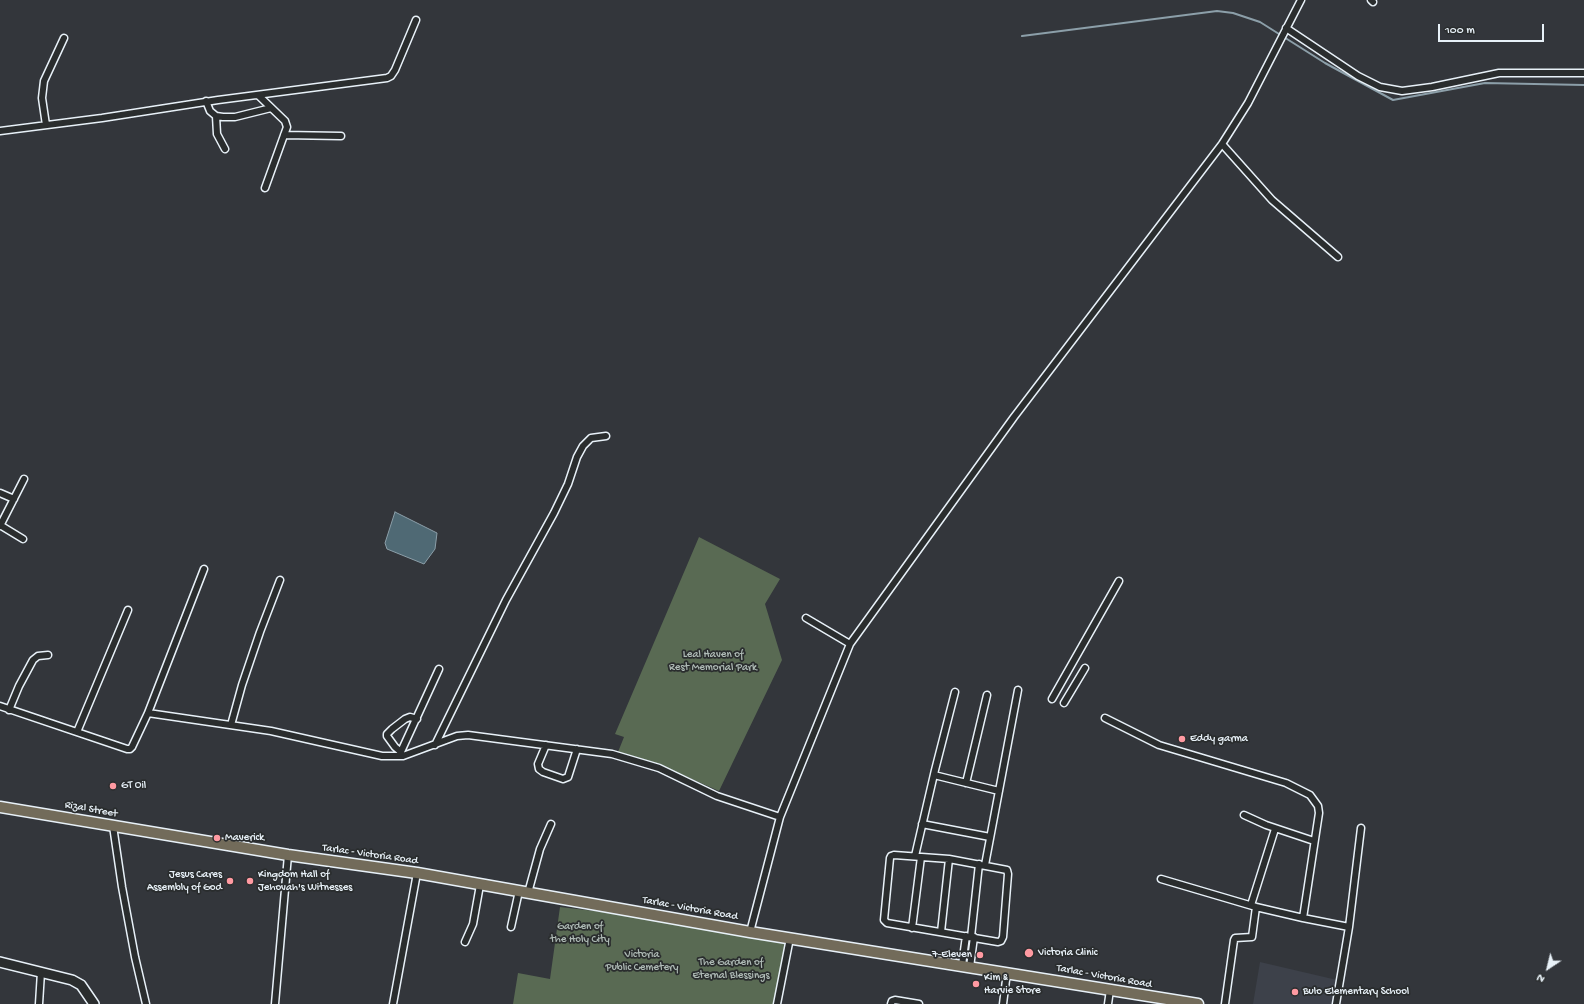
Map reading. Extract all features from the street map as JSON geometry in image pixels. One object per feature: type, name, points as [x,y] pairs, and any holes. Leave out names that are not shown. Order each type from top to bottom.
[{"type":"main road","name":"Rizal Street","points":[[0,807],[178,837]]},
{"type":"main road","name":"Tarlac - Victoria Road","points":[[178,837],[417,874],[750,932],[1007,972],[1198,1004]]},
{"type":"main road","points":[[0,962],[64,977],[81,985],[94,1004]]},
{"type":"street","points":[[750,932],[780,817],[850,644],[1014,417],[1222,144],[1248,102],[1301,0]]},
{"type":"street","points":[[0,131],[387,78],[391,76],[394,70],[416,20]]},
{"type":"street","points":[[1286,28],[1358,76],[1380,87],[1402,91],[1432,87],[1499,73],[1584,73]]},
{"type":"street","points":[[46,125],[42,98],[44,80],[64,38]]},
{"type":"street","points":[[258,96],[285,121],[287,127],[265,188]]},
{"type":"street","points":[[206,102],[210,111],[216,116],[235,117],[271,108]]},
{"type":"street","points":[[216,116],[217,134],[225,149]]},
{"type":"street","points":[[284,135],[341,136]]},
{"type":"street","points":[[1222,144],[1272,200],[1338,257]]},
{"type":"street","points":[[435,745],[506,600],[554,513],[568,484],[577,457],[583,446],[591,438],[606,436]]},
{"type":"street","points":[[23,539],[0,525],[24,479]]},
{"type":"street","points":[[0,493],[14,499]]},
{"type":"street","points":[[0,706],[130,749],[148,713],[204,569]]},
{"type":"street","points":[[231,725],[242,685],[280,580]]},
{"type":"street","points":[[1052,699],[1119,581]]},
{"type":"street","points":[[78,732],[128,610]]},
{"type":"street","points":[[806,618],[850,644]]},
{"type":"street","points":[[9,710],[19,686],[33,660],[38,656],[48,655]]},
{"type":"street","points":[[1064,703],[1085,668]]},
{"type":"street","points":[[400,754],[439,669]]},
{"type":"street","points":[[966,966],[982,864],[990,837],[1018,690]]},
{"type":"street","points":[[912,928],[922,824],[934,770],[955,692]]},
{"type":"street","points":[[966,783],[987,695]]},
{"type":"street","points":[[148,713],[271,731],[382,756],[400,754],[403,756],[457,736],[468,735],[612,754],[658,768],[718,796],[780,817]]},
{"type":"street","points":[[400,754],[387,734],[392,728],[405,719],[410,717],[417,719]]},
{"type":"street","points":[[1105,718],[1159,745],[1286,783],[1310,795],[1316,802],[1319,809],[1303,918]]},
{"type":"street","points":[[546,745],[538,764],[539,769],[543,772],[563,779],[568,778],[577,749]]},
{"type":"street","points":[[934,775],[999,791]]},
{"type":"street","points":[[1244,816],[1314,842]]},
{"type":"street","points":[[511,926],[551,824]]},
{"type":"street","points":[[922,824],[990,837]]},
{"type":"street","points":[[113,826],[122,887],[135,957],[146,1004]]},
{"type":"street","points":[[1225,1004],[1234,940],[1235,938],[1252,937],[1253,906],[1275,828]]},
{"type":"street","points":[[1336,1004],[1349,927],[1361,828]]},
{"type":"street","points":[[894,854],[949,859],[982,864],[1007,870],[1008,874],[1003,937],[998,942],[890,924],[884,920],[891,856],[894,854]]},
{"type":"street","points":[[274,1004],[288,855]]},
{"type":"street","points":[[941,932],[949,859]]},
{"type":"street","points":[[388,1004],[393,1004],[417,874]]},
{"type":"street","points":[[1161,879],[1253,906],[1349,927]]},
{"type":"street","points":[[465,942],[473,924],[480,885]]},
{"type":"street","points":[[777,1004],[790,938]]},
{"type":"street","points":[[38,1004],[41,972]]},
{"type":"street","points":[[1003,1004],[1007,972]]},
{"type":"street","points":[[1108,1004],[1110,990]]},
{"type":"street","points":[[891,1004],[892,1001],[895,1000],[919,1004]]},
{"type":"shaded area","name":"Bulo Elementary School","points":[[1260,962],[1337,980],[1334,1004],[1253,1004]]},
{"type":"green space","name":"Leal Haven of Rest Memorial Park","points":[[699,537],[780,579],[765,604],[782,660],[719,791],[660,765],[618,752],[624,737],[615,734]]},
{"type":"green space","points":[[560,907],[612,913],[788,944],[776,1004],[513,1004],[518,973],[550,979]]},
{"type":"water","points":[[395,512],[437,533],[435,549],[424,564],[387,549],[385,543]]},
{"type":"waterway","points":[[1022,36],[1217,11],[1233,13],[1260,22],[1325,63],[1393,100],[1485,83],[1584,85]]},
{"type":"place","name":"Eddy garma","points":[[1182,739]]},
{"type":"place","name":"GT Oil","points":[[113,786]]},
{"type":"place","name":"Maverick","points":[[217,838]]},
{"type":"place","name":"Jesus Cares Assembly of God","points":[[230,881]]},
{"type":"place","name":"Kingdom Hall of Jehovah's Witnesses","points":[[250,881]]},
{"type":"place","name":"Victoria Clinic","points":[[1029,953]]},
{"type":"place","name":"7-Eleven","points":[[980,955]]},
{"type":"place","name":"Kim & Harvie Store","points":[[976,984]]},
{"type":"place","name":"Bulo Elementary School","points":[[1295,992]]},
{"type":"park label","name":"Garden of the Holy City","points":[[580,933]]},
{"type":"park label","name":"Victoria Public Cemetery","points":[[642,961]]},
{"type":"park label","name":"The Garden of Eternal Blessings","points":[[731,969]]}]
